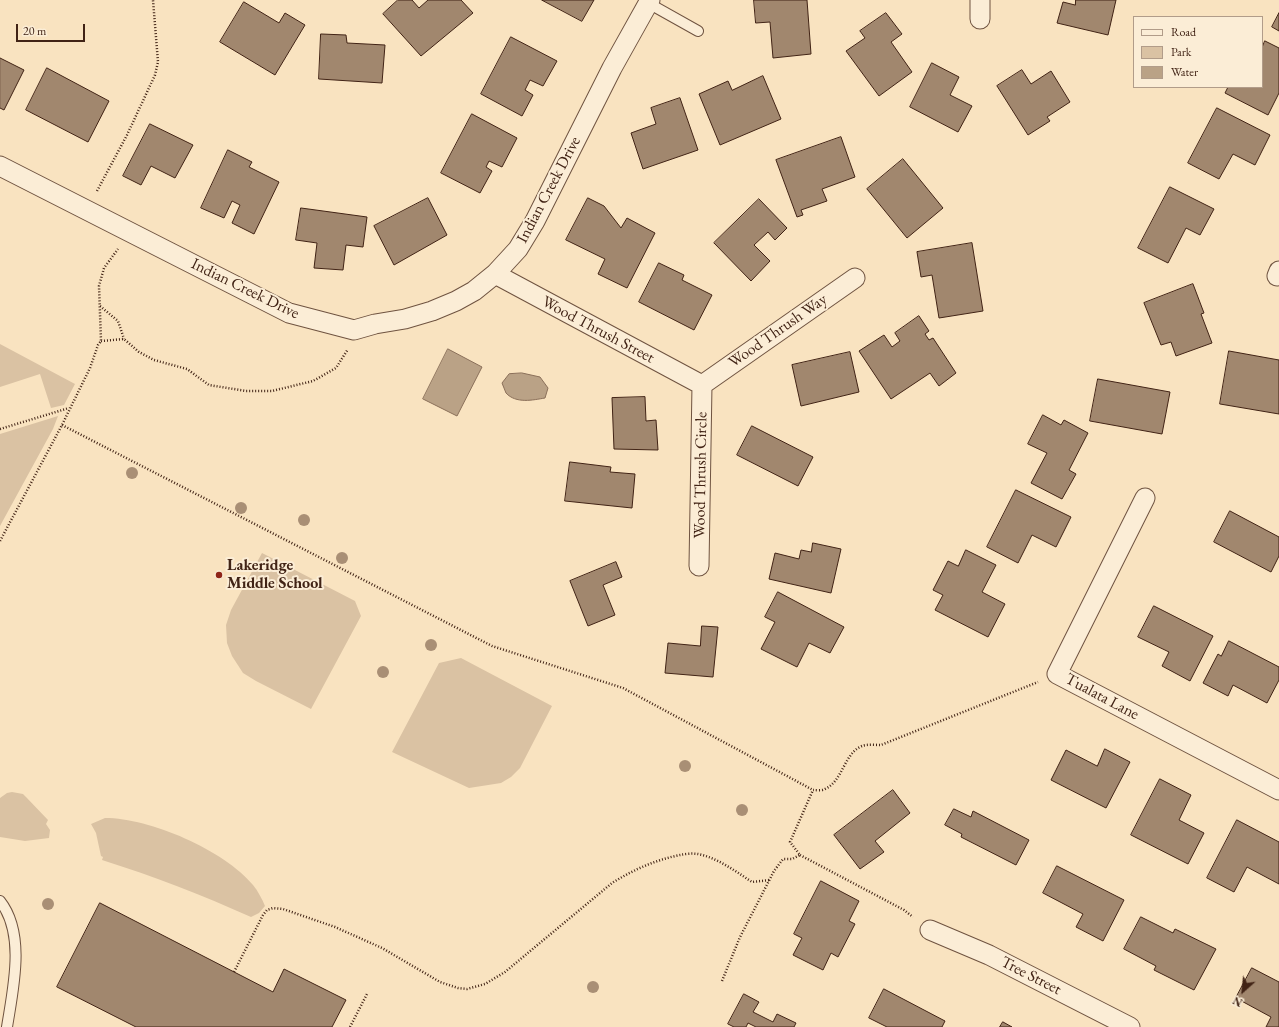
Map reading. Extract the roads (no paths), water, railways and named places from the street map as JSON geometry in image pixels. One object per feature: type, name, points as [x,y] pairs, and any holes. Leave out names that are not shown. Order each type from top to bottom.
[{"type":"street","points":[[980,0],[980,19]]},
{"type":"street","name":"Indian Creek Drive","points":[[0,166],[290,313],[354,330],[375,324],[405,319],[456,302],[474,292],[495,274],[518,249],[535,221],[612,68],[649,2]]},
{"type":"street","name":"Wood Thrush Street","points":[[495,274],[702,385]]},
{"type":"street","name":"Wood Thrush Way","points":[[702,385],[855,278]]},
{"type":"street","name":"Wood Thrush Circle","points":[[700,566],[702,385]]},
{"type":"street","name":"Tualata Lane","points":[[1145,498],[1057,674],[1279,790]]},
{"type":"street","name":"Tree Street","points":[[930,930],[989,955],[1130,1027]]},
{"type":"lane","points":[[649,2],[698,31]]},
{"type":"lane","points":[[0,901],[7,910],[14,937],[15,960],[7,1027]]},
{"type":"water","points":[[448,349],[482,367],[457,416],[423,399]]},
{"type":"water","points":[[522,373],[540,377],[548,388],[545,398],[520,400],[515,399],[506,393],[502,383],[509,374]]},
{"type":"place","name":"Lakeridge Middle School","points":[[219,575]]}]
